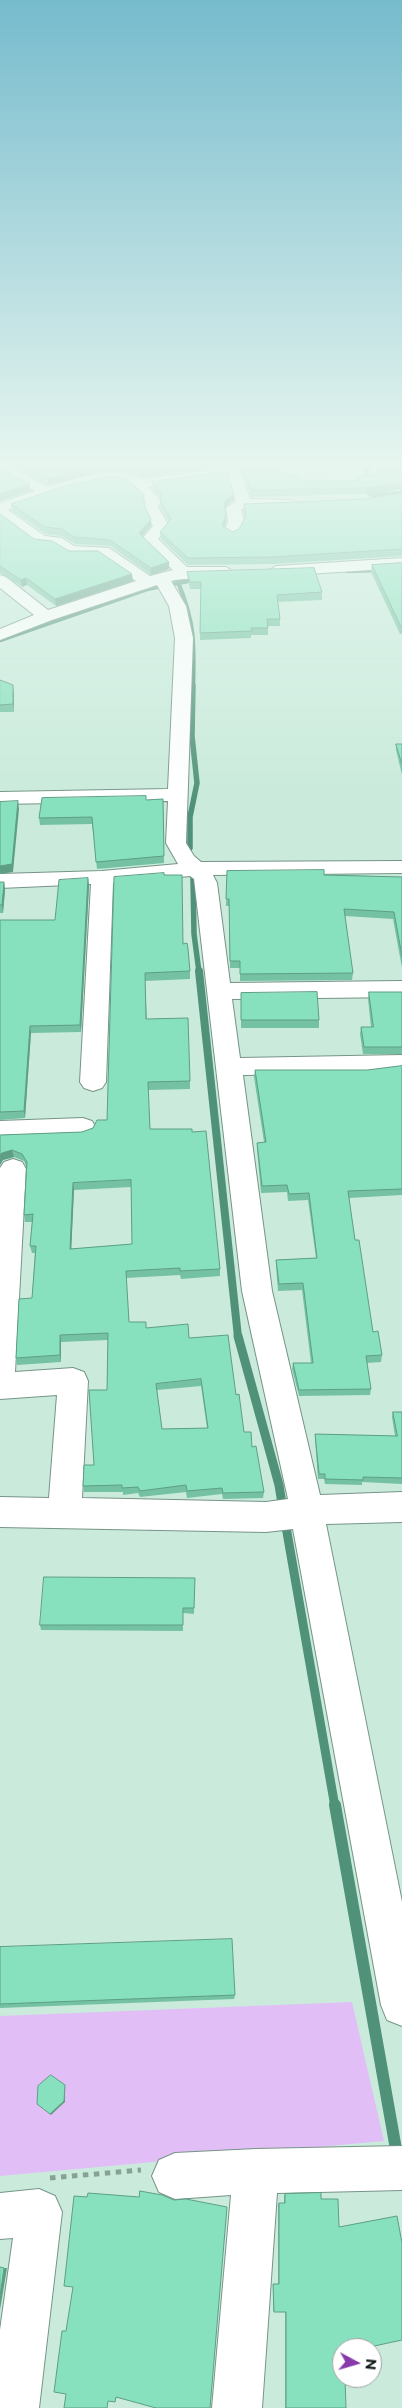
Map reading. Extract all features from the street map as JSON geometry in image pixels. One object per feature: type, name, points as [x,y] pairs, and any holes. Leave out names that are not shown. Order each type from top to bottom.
[{"type":"street","points":[[150,577],[161,584],[182,622],[184,638],[176,843],[185,858],[204,877],[206,883],[257,1291],[291,1513],[314,1552],[402,2006]]},
{"type":"street","points":[[0,634],[46,616],[161,584],[173,577]]},
{"type":"street","points":[[2,583],[46,616]]},
{"type":"street","points":[[0,798],[178,795]]},
{"type":"street","points":[[0,881],[102,877],[195,869],[324,866],[402,867]]},
{"type":"street","points":[[93,1082],[102,877]]},
{"type":"street","points":[[219,991],[402,989]]},
{"type":"street","points":[[228,1067],[402,1064]]},
{"type":"street","points":[[0,1131],[83,1128]]},
{"type":"street","points":[[0,1373],[13,1169]]},
{"type":"street","points":[[0,1386],[73,1381],[65,1512]]},
{"type":"street","points":[[0,1512],[266,1517],[291,1513],[402,1507]]},
{"type":"street","points":[[176,2176],[256,2171],[393,2168]]},
{"type":"street","points":[[237,2408],[256,2171]]},
{"type":"street","points":[[0,2216],[39,2212],[14,2408]]},
{"type":"path","points":[[40,2179],[158,2169],[176,2176]]},
{"type":"shaded area","points":[[352,2002],[384,2141],[0,2176],[0,2016]]},
{"type":"building","points":[[17,577],[122,577],[55,599],[26,578],[21,580]]},
{"type":"building","points":[[189,577],[317,577],[322,592],[277,595],[280,619],[267,619],[268,628],[251,628],[252,631],[200,633],[201,582],[190,582]]},
{"type":"building","points":[[378,577],[402,577],[401,627]]},
{"type":"building","points":[[0,680],[13,685],[13,704],[0,705]]},
{"type":"building","points":[[396,744],[402,744],[402,764]]},
{"type":"building","points":[[146,796],[146,800],[163,799],[164,856],[96,862],[92,817],[39,818],[42,798]]},
{"type":"building","points":[[18,801],[12,864],[0,866],[0,802]]},
{"type":"building","points":[[324,870],[324,875],[402,877],[402,956],[394,912],[344,909],[353,973],[240,974],[240,961],[230,961],[229,899],[226,899],[227,871]]},
{"type":"building","points":[[164,873],[164,875],[182,875],[183,944],[187,943],[190,971],[145,973],[146,1019],[188,1018],[190,1081],[148,1082],[150,1129],[206,1131],[220,1269],[180,1271],[180,1268],[126,1271],[129,1322],[146,1322],[146,1328],[188,1324],[189,1338],[228,1335],[236,1395],[239,1394],[244,1432],[251,1432],[252,1447],[256,1446],[264,1492],[223,1493],[222,1488],[187,1491],[186,1485],[140,1491],[138,1487],[122,1488],[122,1485],[83,1486],[84,1465],[94,1465],[89,1390],[107,1390],[108,1333],[60,1335],[60,1355],[16,1358],[19,1299],[32,1298],[36,1246],[30,1246],[33,1214],[24,1215],[27,1162],[22,1154],[12,1150],[0,1155],[0,1135],[82,1132],[93,1128],[97,1120],[107,1120],[114,877]],"holes":[[[131,1180],[132,1244],[70,1249],[73,1183]],[[201,1379],[208,1428],[162,1429],[156,1384]]]},
{"type":"building","points":[[88,878],[80,1025],[30,1026],[24,1111],[0,1112],[0,920],[55,920],[59,880]]},
{"type":"building","points":[[0,882],[4,882],[2,905],[0,905]]},
{"type":"building","points":[[317,992],[319,1020],[241,1020],[241,993]]},
{"type":"building","points":[[369,992],[402,992],[402,1047],[364,1047],[361,1027],[373,1027]]},
{"type":"building","points":[[402,1066],[402,1189],[348,1191],[355,1240],[359,1240],[373,1332],[378,1331],[382,1355],[366,1356],[371,1389],[299,1390],[293,1363],[313,1363],[303,1283],[279,1284],[276,1260],[317,1258],[309,1193],[289,1194],[287,1185],[262,1186],[257,1143],[266,1142],[255,1070],[367,1070]]},
{"type":"building","points":[[393,1412],[402,1412],[402,1478],[363,1477],[363,1480],[325,1479],[325,1474],[319,1474],[315,1434],[397,1436]]},
{"type":"building","points":[[44,1577],[195,1578],[194,1608],[183,1608],[183,1625],[40,1625]]},
{"type":"building","points":[[232,1939],[235,1995],[0,2004],[0,1947]]},
{"type":"building","points":[[51,2075],[65,2085],[64,2101],[50,2114],[37,2104],[38,2086]]},
{"type":"building","points":[[140,2191],[162,2195],[174,2200],[186,2199],[227,2207],[210,2408],[156,2408],[116,2397],[115,2402],[108,2401],[107,2408],[64,2408],[66,2394],[54,2392],[62,2331],[66,2331],[73,2287],[64,2286],[74,2196],[87,2197],[88,2193],[139,2197]]},
{"type":"building","points":[[321,2193],[321,2199],[338,2199],[339,2227],[397,2216],[402,2243],[402,2340],[382,2344],[382,2338],[332,2338],[332,2388],[345,2388],[346,2408],[286,2408],[286,2312],[274,2312],[273,2284],[279,2284],[279,2203],[285,2203],[285,2194]]},
{"type":"building","points":[[0,2267],[4,2268],[0,2296]]},
{"type":"waterway","points":[[178,583],[198,579]]},
{"type":"waterway","points":[[0,640],[147,589],[178,583]]},
{"type":"waterway","points":[[178,583],[188,610],[192,634],[193,686]]},
{"type":"waterway","points":[[190,848],[190,817],[197,783],[192,736],[193,686]]},
{"type":"waterway","points":[[193,878],[194,934],[199,972]]},
{"type":"waterway","points":[[199,971],[238,1337]]},
{"type":"waterway","points":[[238,1336],[279,1485],[283,1510]]},
{"type":"waterway","points":[[285,1521],[335,1807]]},
{"type":"waterway","points":[[335,1805],[397,2155]]}]
